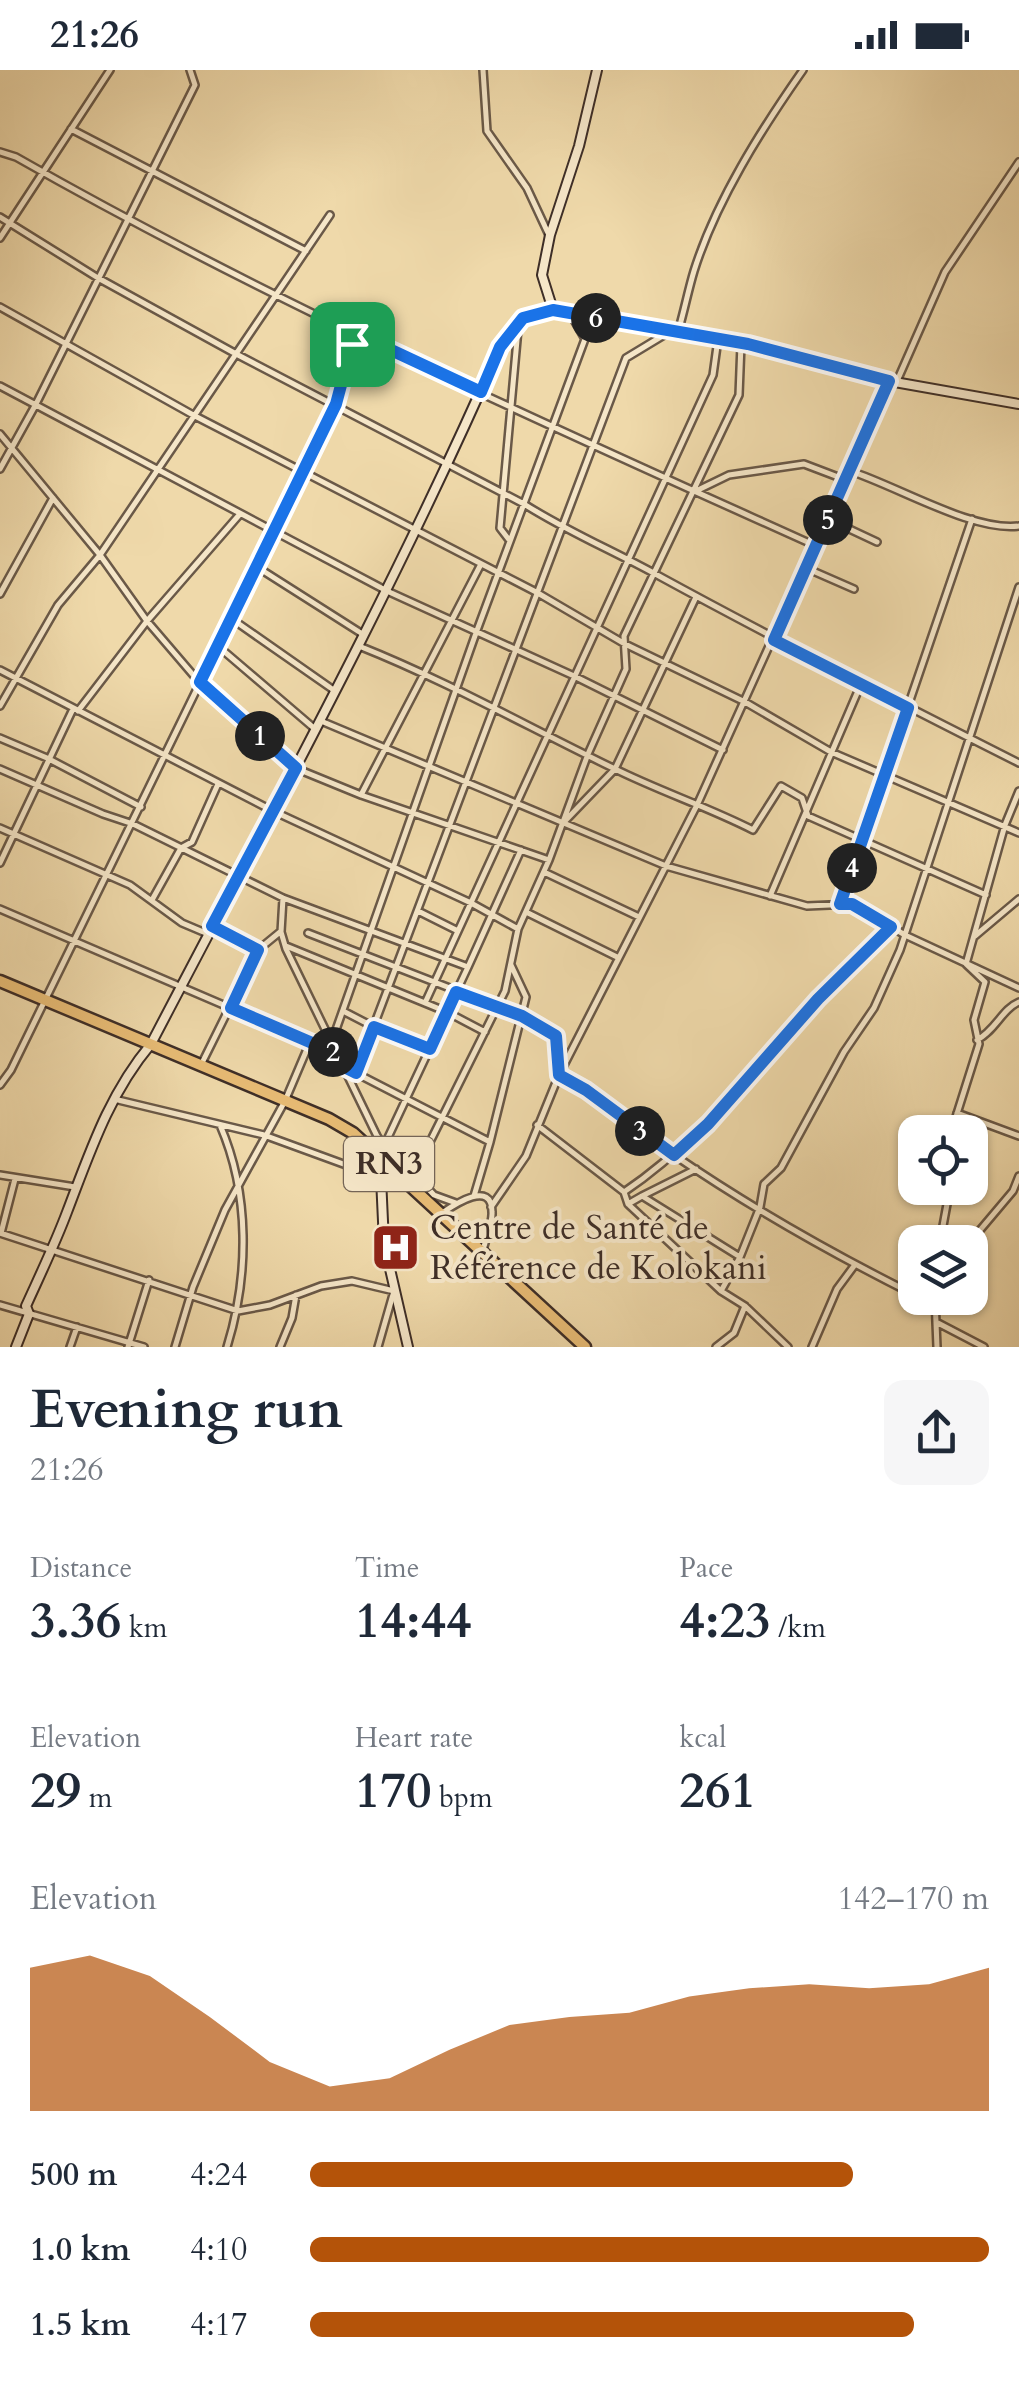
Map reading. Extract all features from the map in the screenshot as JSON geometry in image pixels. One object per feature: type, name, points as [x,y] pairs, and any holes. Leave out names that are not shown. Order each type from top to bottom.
[{"type":"highway","name":"RN3","points":[[0,981],[285,1100],[382,1151],[585,1347]]},
{"type":"street","points":[[0,238],[110,70]]},
{"type":"street","points":[[0,469],[195,85],[190,70]]},
{"type":"street","points":[[483,70],[487,131],[527,188],[550,236]]},
{"type":"street","points":[[553,310],[542,276],[597,70]]},
{"type":"street","points":[[356,1073],[626,358],[675,331],[695,268],[748,156],[802,70]]},
{"type":"street","points":[[71,130],[306,251]]},
{"type":"street","points":[[0,152],[277,296],[552,428],[816,546]]},
{"type":"street","points":[[483,1251],[491,1207],[526,1156],[559,1075],[698,803],[945,272],[1019,162]]},
{"type":"street","points":[[0,706],[58,605],[100,555],[330,214]]},
{"type":"street","points":[[0,216],[98,278],[238,355],[774,640],[1019,763]]},
{"type":"street","points":[[0,307],[196,416],[536,592],[625,644],[745,702],[831,752],[1019,833]]},
{"type":"street","points":[[16,1347],[29,1314],[26,1306],[113,1099],[129,1070],[151,1044],[296,768],[387,591],[500,347],[523,318],[553,310],[675,331],[741,343],[893,381],[1019,404]]},
{"type":"street","points":[[332,1041],[476,633],[585,340],[570,313]]},
{"type":"street","points":[[510,542],[500,528],[518,324]]},
{"type":"street","points":[[0,1085],[108,875],[336,404],[352,344],[344,328]]},
{"type":"street","points":[[425,1002],[713,375],[718,339]]},
{"type":"street","points":[[414,1174],[497,1007],[518,929],[626,669],[624,636],[739,395],[741,343]]},
{"type":"street","points":[[0,386],[387,591],[613,694],[723,750]]},
{"type":"street","points":[[0,434],[200,682],[296,768],[361,795],[549,860]]},
{"type":"street","points":[[695,492],[730,475],[804,464],[846,480]]},
{"type":"street","points":[[850,471],[972,519],[1003,528],[1019,526]]},
{"type":"street","points":[[0,594],[53,498]]},
{"type":"street","points":[[0,863],[47,758],[75,710],[240,514]]},
{"type":"street","points":[[840,904],[972,519]]},
{"type":"street","points":[[828,520],[876,542]]},
{"type":"street","points":[[361,795],[480,566]]},
{"type":"street","points":[[258,567],[364,635]]},
{"type":"street","points":[[806,568],[854,590]]},
{"type":"street","points":[[720,1290],[740,1257],[760,1208],[764,1184],[781,1168],[844,1052],[874,1008],[906,935],[1019,587]]},
{"type":"street","points":[[563,823],[615,770],[696,597]]},
{"type":"street","points":[[232,619],[336,691]]},
{"type":"street","points":[[1008,620],[1019,620]]},
{"type":"street","points":[[219,646],[318,725],[430,766],[666,866],[807,906],[852,904],[906,935],[1019,988]]},
{"type":"street","points":[[359,646],[457,688],[615,770],[753,830],[781,786],[802,798],[808,816],[986,895]]},
{"type":"street","points":[[0,670],[273,811],[471,903],[518,929]]},
{"type":"street","points":[[770,896],[861,684]]},
{"type":"street","points":[[0,738],[141,806]]},
{"type":"street","points":[[0,769],[133,824],[284,898],[468,968]]},
{"type":"street","points":[[152,900],[181,848],[192,842],[219,783]]},
{"type":"street","points":[[966,964],[1004,825],[1019,791]]},
{"type":"street","points":[[0,828],[108,875],[182,923],[258,950]]},
{"type":"street","points":[[408,1347],[384,1243],[379,1177],[382,1151],[521,850]]},
{"type":"street","points":[[544,872],[640,917]]},
{"type":"street","points":[[284,898],[284,945],[340,1055],[382,1151],[414,1174],[434,1196],[456,1203]]},
{"type":"street","points":[[974,937],[1019,899]]},
{"type":"street","points":[[0,909],[340,1055]]},
{"type":"street","points":[[418,912],[458,930]]},
{"type":"street","points":[[526,912],[617,957]]},
{"type":"street","points":[[624,1192],[708,1124],[818,999],[891,927]]},
{"type":"street","points":[[201,1065],[258,950],[281,932]]},
{"type":"street","points":[[308,933],[522,1016],[556,1036],[559,1075]]},
{"type":"street","points":[[284,945],[425,1002],[485,1032]]},
{"type":"street","points":[[966,964],[985,982],[974,1020],[979,1044],[957,1113],[1019,1136]]},
{"type":"street","points":[[474,1196],[526,997],[511,965]]},
{"type":"street","points":[[977,1040],[990,1034],[1012,1003],[1019,1002]]},
{"type":"street","points":[[343,1011],[430,1049]]},
{"type":"street","points":[[175,1347],[191,1294],[238,1185],[285,1100],[310,1042]]},
{"type":"street","points":[[346,1068],[490,1142]]},
{"type":"street","points":[[559,1075],[696,1169],[898,1286]]},
{"type":"street","points":[[113,1099],[264,1135],[379,1177]]},
{"type":"street","points":[[220,1124],[231,1149],[238,1185],[244,1254],[238,1311],[227,1347]]},
{"type":"street","points":[[537,1125],[624,1192],[628,1204],[788,1347]]},
{"type":"street","points":[[628,1204],[696,1169]]},
{"type":"street","points":[[0,1175],[75,1187]]},
{"type":"street","points":[[985,1225],[1014,1191],[1019,1176]]},
{"type":"street","points":[[15,1178],[1,1233],[238,1311],[320,1286],[352,1281],[394,1291]]},
{"type":"street","points":[[442,1213],[474,1196],[488,1200],[491,1207]]},
{"type":"street","points":[[642,1196],[740,1257]]},
{"type":"street","points":[[812,1347],[837,1289],[854,1264]]},
{"type":"street","points":[[130,1345],[148,1280]]},
{"type":"street","points":[[378,1347],[394,1291]]},
{"type":"street","points":[[280,1347],[296,1295]]},
{"type":"street","points":[[0,1305],[144,1347]]},
{"type":"street","points":[[716,1347],[734,1334],[745,1306]]},
{"type":"street","points":[[936,1315],[937,1347]]},
{"type":"street","points":[[936,1322],[984,1347]]},
{"type":"street","points":[[70,1347],[78,1328]]},
{"type":"place","name":"Centre de Santé de Référence de Kolokani","points":[[395,1248]]},
{"type":"route","points":[[553,310],[748,344],[889,381],[774,640],[908,708],[840,904],[852,904],[891,927],[818,999],[708,1124],[674,1155],[586,1090],[559,1075],[556,1036],[522,1016],[456,992],[430,1049],[374,1027],[356,1073],[346,1068],[340,1055],[231,1008],[258,950],[212,926],[296,768],[200,682],[336,404],[352,344],[344,328],[481,392],[500,347],[523,318],[553,310]]}]
